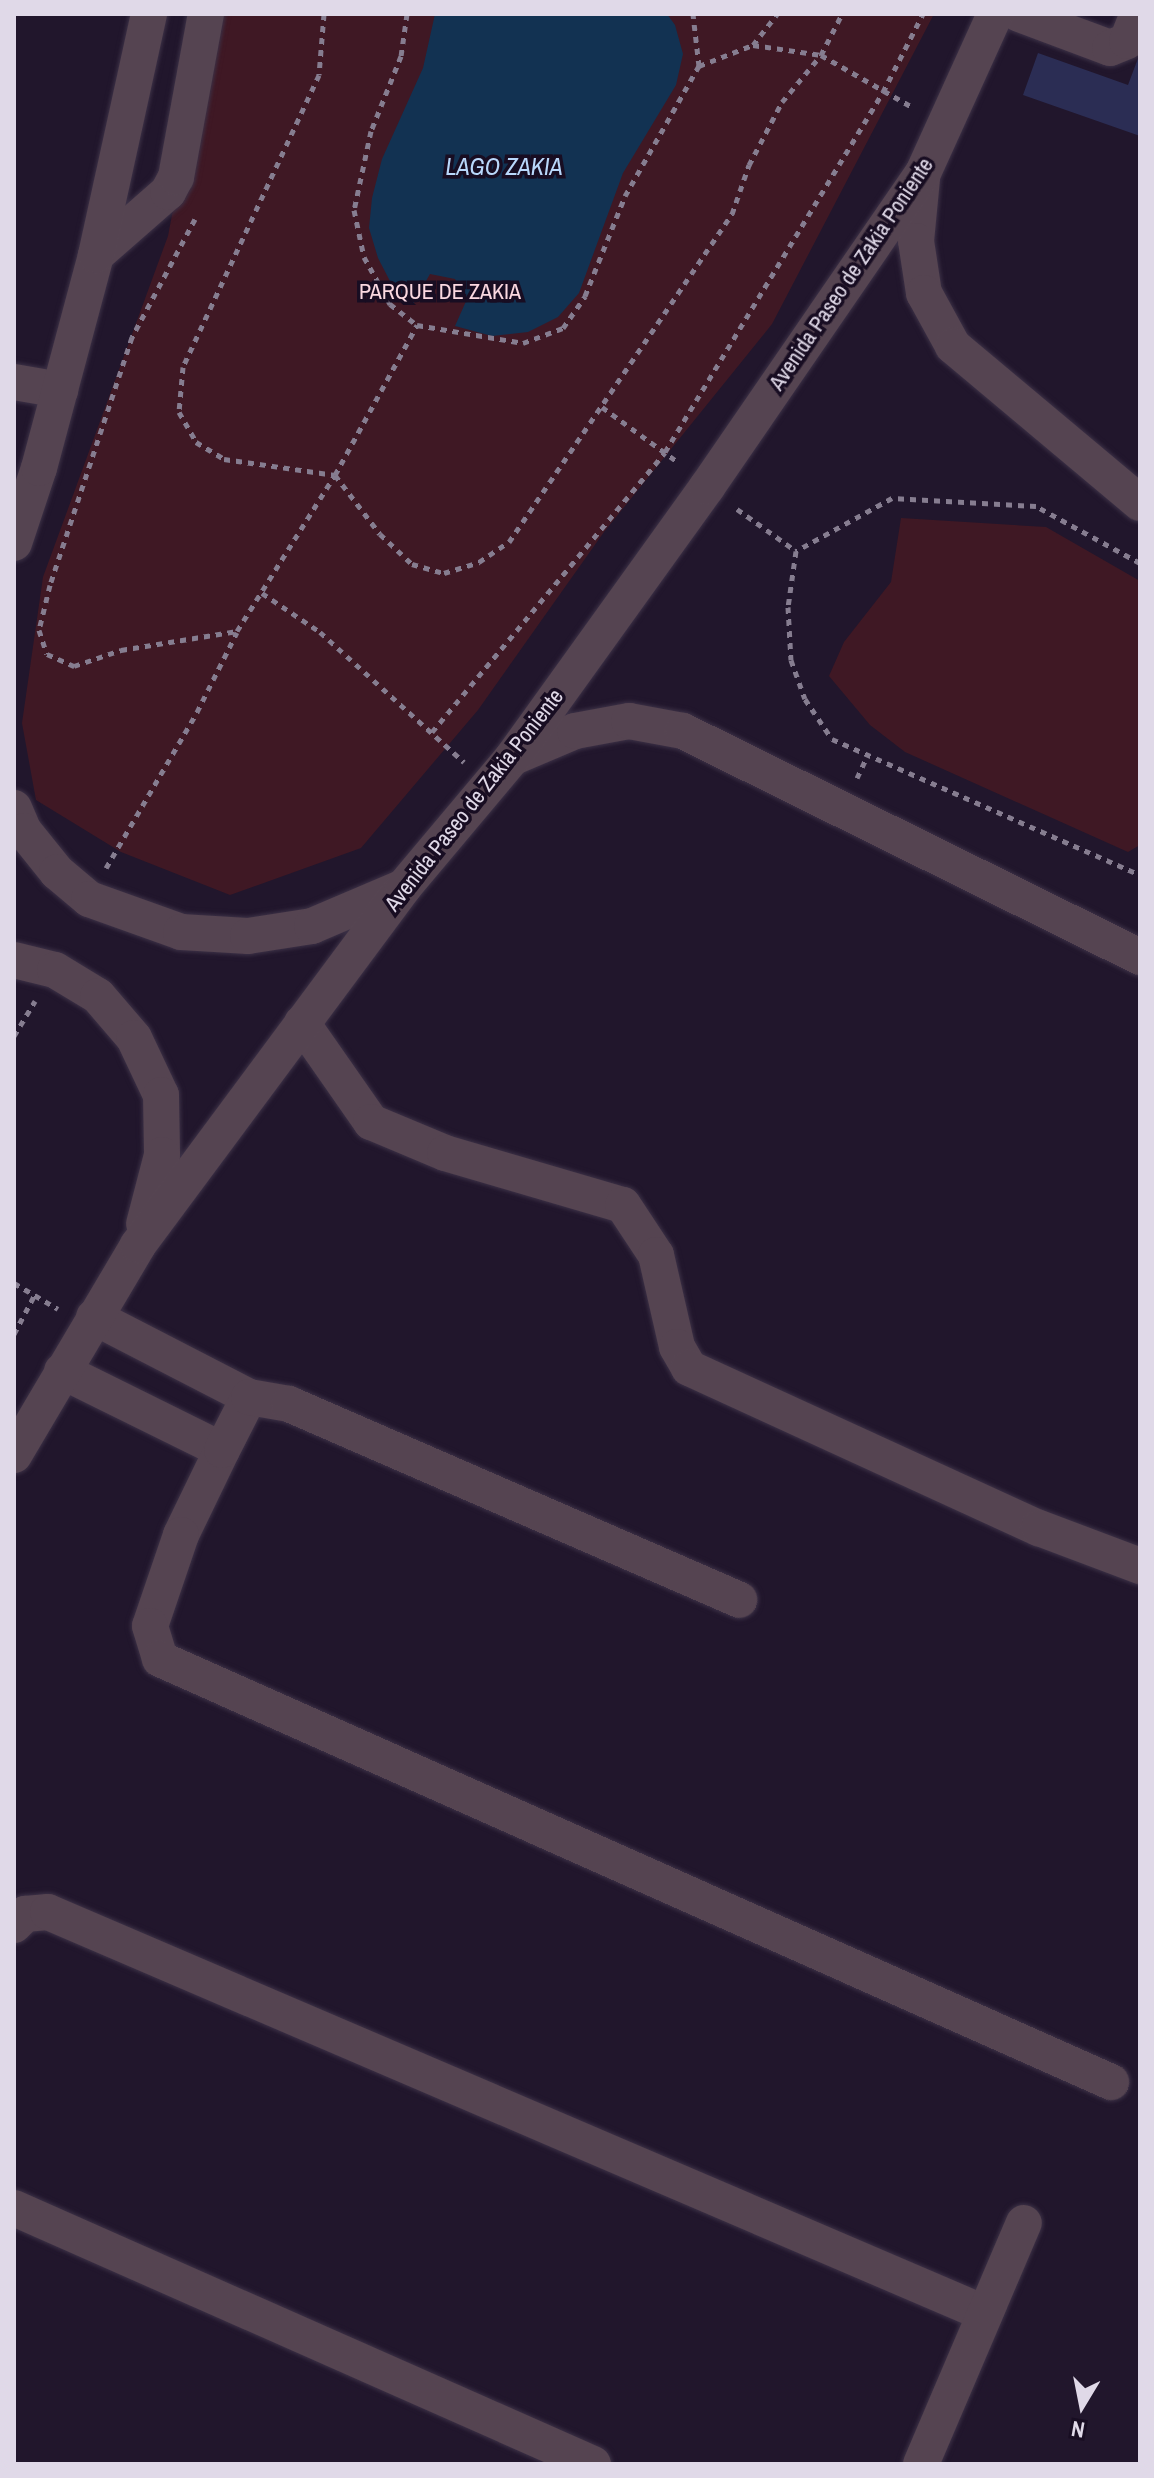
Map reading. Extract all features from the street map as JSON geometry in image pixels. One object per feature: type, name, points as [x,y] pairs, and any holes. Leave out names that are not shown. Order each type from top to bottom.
[{"type":"street","points":[[14,543],[27,466],[60,390],[96,255],[149,14]]},
{"type":"street","points":[[96,255],[168,192],[176,177],[206,14]]},
{"type":"street","name":"Avenida Paseo de Zakia Poniente","points":[[14,1455],[138,1245],[403,888],[513,757],[707,487],[923,173],[995,14]]},
{"type":"street","points":[[1019,14],[1110,48],[1127,41],[1138,14]]},
{"type":"street","points":[[923,173],[916,241],[924,293],[953,346],[1140,503]]},
{"type":"street","points":[[14,382],[60,390]]},
{"type":"street","points":[[513,757],[575,731],[629,721],[683,731],[1140,957]]},
{"type":"street","points":[[14,808],[24,831],[57,872],[89,899],[181,932],[248,936],[312,926],[403,888]]},
{"type":"street","points":[[14,960],[55,970],[98,996],[134,1038],[161,1095],[162,1155],[138,1245]]},
{"type":"street","points":[[302,1023],[371,1122],[445,1153],[623,1205],[656,1255],[677,1347],[689,1368],[1039,1528],[1140,1566]]},
{"type":"street","points":[[94,1317],[249,1397],[289,1404],[739,1600]]},
{"type":"street","points":[[62,1371],[222,1450]]},
{"type":"street","points":[[249,1397],[181,1535],[150,1626],[160,1659],[1111,2082]]},
{"type":"street","points":[[14,1925],[25,1914],[48,1912],[984,2313]]},
{"type":"street","points":[[14,2208],[593,2464]]},
{"type":"street","points":[[921,2464],[1024,2223]]},
{"type":"path","points":[[324,14],[319,75],[183,367],[179,412],[196,442],[224,459],[335,475],[380,534],[412,564],[444,573],[479,562],[509,542],[732,214],[749,165],[782,102],[821,55],[842,14]]},
{"type":"path","points":[[407,14],[401,56],[371,131],[354,210],[372,275],[390,304],[417,325],[523,343],[563,328],[604,257],[625,196],[699,66],[693,14]]},
{"type":"path","points":[[753,45],[777,14]]},
{"type":"path","points":[[432,732],[665,452],[883,92],[923,14]]},
{"type":"path","points":[[699,66],[753,45],[821,55],[883,92]]},
{"type":"path","points":[[201,206],[132,337],[39,630],[47,654],[74,666],[121,650],[237,631]]},
{"type":"path","points":[[89,899],[197,712],[237,631],[335,475],[417,325]]},
{"type":"path","points":[[602,407],[665,452]]},
{"type":"path","points":[[707,487],[796,551]]},
{"type":"path","points":[[796,551],[892,498],[1036,506],[1140,563]]},
{"type":"path","points":[[796,551],[788,607],[791,660],[805,699],[832,739],[1140,875]]},
{"type":"path","points":[[262,593],[320,632],[449,745]]},
{"type":"path","points":[[14,1283],[34,1296],[14,1334]]},
{"type":"green space","name":"PARQUE DE ZAKIA","points":[[210,14],[934,14],[772,324],[604,532],[478,710],[361,848],[230,895],[121,852],[36,800],[22,723],[43,577],[168,236]]},
{"type":"green space","points":[[901,518],[1046,527],[1140,581],[1140,845],[1128,852],[905,752],[870,725],[829,676],[844,642],[891,582]]},
{"type":"water","name":"LAGO ZAKIA","points":[[435,14],[667,14],[675,25],[683,54],[676,85],[623,173],[579,293],[558,317],[528,332],[492,336],[455,326],[467,299],[455,279],[430,274],[413,304],[392,285],[378,258],[369,228],[372,198],[382,159],[423,68]]},
{"type":"building","points":[[1038,53],[1128,85],[1140,53],[1140,136],[1023,95]]}]
